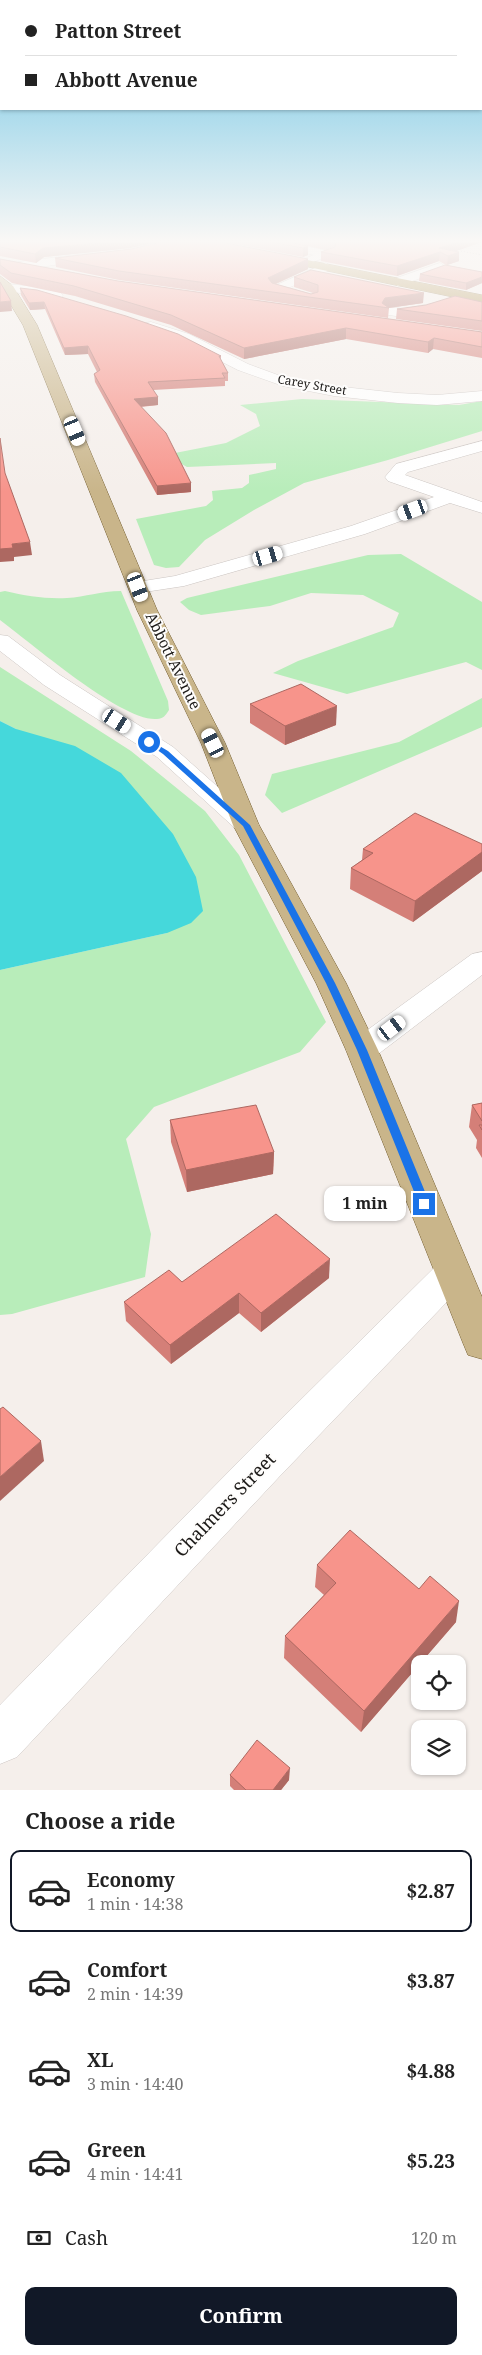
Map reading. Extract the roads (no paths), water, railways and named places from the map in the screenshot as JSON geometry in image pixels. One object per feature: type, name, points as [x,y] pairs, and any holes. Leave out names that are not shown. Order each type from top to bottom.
[{"type":"main road","name":"Abbott Avenue","points":[[30,326],[147,610],[213,743],[246,825],[331,983],[362,1050],[482,1343]]},
{"type":"street","name":"Carey Street","points":[[151,326],[184,337],[243,367],[283,382],[334,391],[398,398],[436,400],[482,396]]},
{"type":"street","points":[[482,446],[402,468],[394,477],[482,508]]},
{"type":"street","points":[[138,587],[177,582],[329,538],[450,497]]},
{"type":"street","points":[[0,641],[52,680],[165,752],[246,825]]},
{"type":"street","points":[[362,1050],[482,961]]},
{"type":"street","name":"Chalmers Street","points":[[0,1740],[271,1457],[452,1273]]},
{"type":"water","points":[[0,721],[16,729],[75,746],[121,773],[173,834],[196,877],[203,911],[191,923],[167,933],[0,970]]}]
